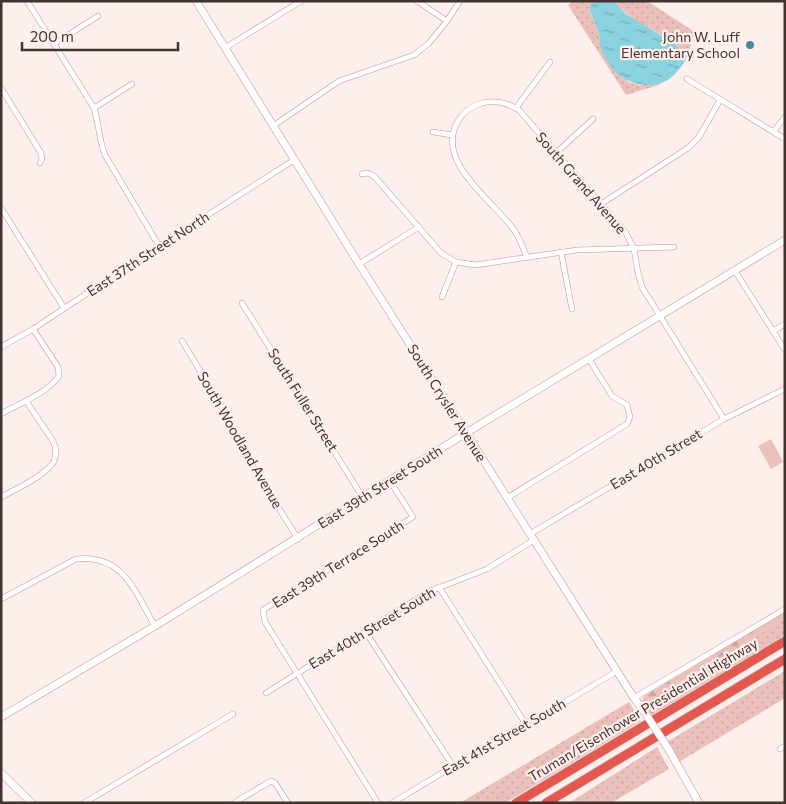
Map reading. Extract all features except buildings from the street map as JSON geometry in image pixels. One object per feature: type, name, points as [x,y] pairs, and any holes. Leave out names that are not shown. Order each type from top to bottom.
[{"type":"highway","name":"Truman/Eisenhower Presidential Highway","points":[[516,803],[785,641]]},
{"type":"highway","points":[[546,803],[785,659]]},
{"type":"highway","points":[[558,803],[637,748]]},
{"type":"main road","name":"South Crysler Avenue","points":[[196,1],[359,264],[634,698],[669,750],[697,802]]},
{"type":"main road","name":"East 39th Street South","points":[[1,717],[298,539],[466,433],[785,240]]},
{"type":"main road","points":[[1,772],[32,803]]},
{"type":"street","points":[[27,1],[94,108],[104,155],[159,246]]},
{"type":"street","points":[[225,48],[301,1]]},
{"type":"street","points":[[417,1],[447,21]]},
{"type":"street","points":[[273,126],[339,81],[414,55],[429,43],[460,1]]},
{"type":"street","points":[[54,44],[98,16]]},
{"type":"street","points":[[527,258],[514,229],[458,164],[452,150],[452,135],[460,117],[478,104],[497,102],[516,108],[550,62]]},
{"type":"street","points":[[687,79],[785,139]]},
{"type":"street","points":[[94,108],[132,84]]},
{"type":"street","points":[[1,88],[41,153],[42,159],[40,163]]},
{"type":"street","points":[[601,204],[688,148],[699,137],[720,100]]},
{"type":"street","name":"South Grand Avenue","points":[[516,108],[626,233],[634,249],[642,287],[724,419]]},
{"type":"street","points":[[774,131],[785,117]]},
{"type":"street","points":[[556,153],[594,120]]},
{"type":"street","points":[[433,132],[452,135]]},
{"type":"street","name":"East 37th Street North","points":[[1,347],[33,330],[159,246],[294,160]]},
{"type":"street","points":[[362,174],[368,173],[374,176],[442,253],[456,262],[475,265],[577,250],[674,247]]},
{"type":"street","points":[[1,208],[64,308]]},
{"type":"street","points":[[359,264],[419,226]]},
{"type":"street","points":[[561,252],[572,309]]},
{"type":"street","points":[[442,297],[456,262]]},
{"type":"street","points":[[735,271],[785,350]]},
{"type":"street","name":"South Fuller Street","points":[[242,303],[363,498]]},
{"type":"street","points":[[773,331],[785,324]]},
{"type":"street","points":[[1,414],[26,401],[55,382],[59,376],[58,367],[33,330]]},
{"type":"street","name":"South Woodland Avenue","points":[[182,341],[222,407],[232,433],[298,539]]},
{"type":"street","points":[[507,498],[627,424],[630,417],[627,405],[612,396],[589,359]]},
{"type":"street","name":"East 40th Street","points":[[532,537],[724,419],[785,389]]},
{"type":"street","points":[[1,498],[51,466],[56,454],[56,447],[26,401]]},
{"type":"street","name":"East 39th Terrace South","points":[[297,674],[265,622],[263,610],[276,600],[413,518],[390,481]]},
{"type":"street","name":"East 40th Street South","points":[[266,693],[439,587],[487,570],[532,537]]},
{"type":"street","points":[[1,599],[76,559],[88,558],[112,564],[124,574],[155,626]]},
{"type":"street","points":[[439,587],[525,723]]},
{"type":"street","points":[[634,698],[785,608]]},
{"type":"street","points":[[365,631],[453,766]]},
{"type":"street","name":"East 41st Street South","points":[[392,803],[525,723],[557,707],[617,671]]},
{"type":"street","points":[[297,674],[378,803]]},
{"type":"street","points":[[84,803],[233,714]]},
{"type":"street","points":[[234,803],[271,781],[276,783],[288,803]]},
{"type":"green space","points":[[574,1],[593,1],[589,9],[599,34],[601,48],[628,82],[640,85],[662,84],[626,95],[568,5]]},
{"type":"green space","points":[[614,1],[647,1],[695,32],[687,57],[672,42],[634,19]]},
{"type":"green space","points":[[771,439],[783,462],[771,469],[758,446]]},
{"type":"green space","points":[[785,612],[785,618],[649,700],[644,696]]},
{"type":"green space","points":[[785,618],[785,635],[650,716],[642,701],[644,696],[649,700]]},
{"type":"green space","points":[[785,671],[785,698],[679,762],[667,742]]},
{"type":"green space","points":[[629,702],[641,721],[505,803],[460,803]]},
{"type":"green space","points":[[657,747],[669,769],[611,803],[569,803]]},
{"type":"water","points":[[593,1],[614,1],[626,14],[674,43],[687,57],[681,67],[669,79],[653,85],[635,83],[621,76],[610,65],[601,49],[599,34],[589,8]]},
{"type":"place","name":"John W. Luff Elementary School","points":[[750,45]]}]
